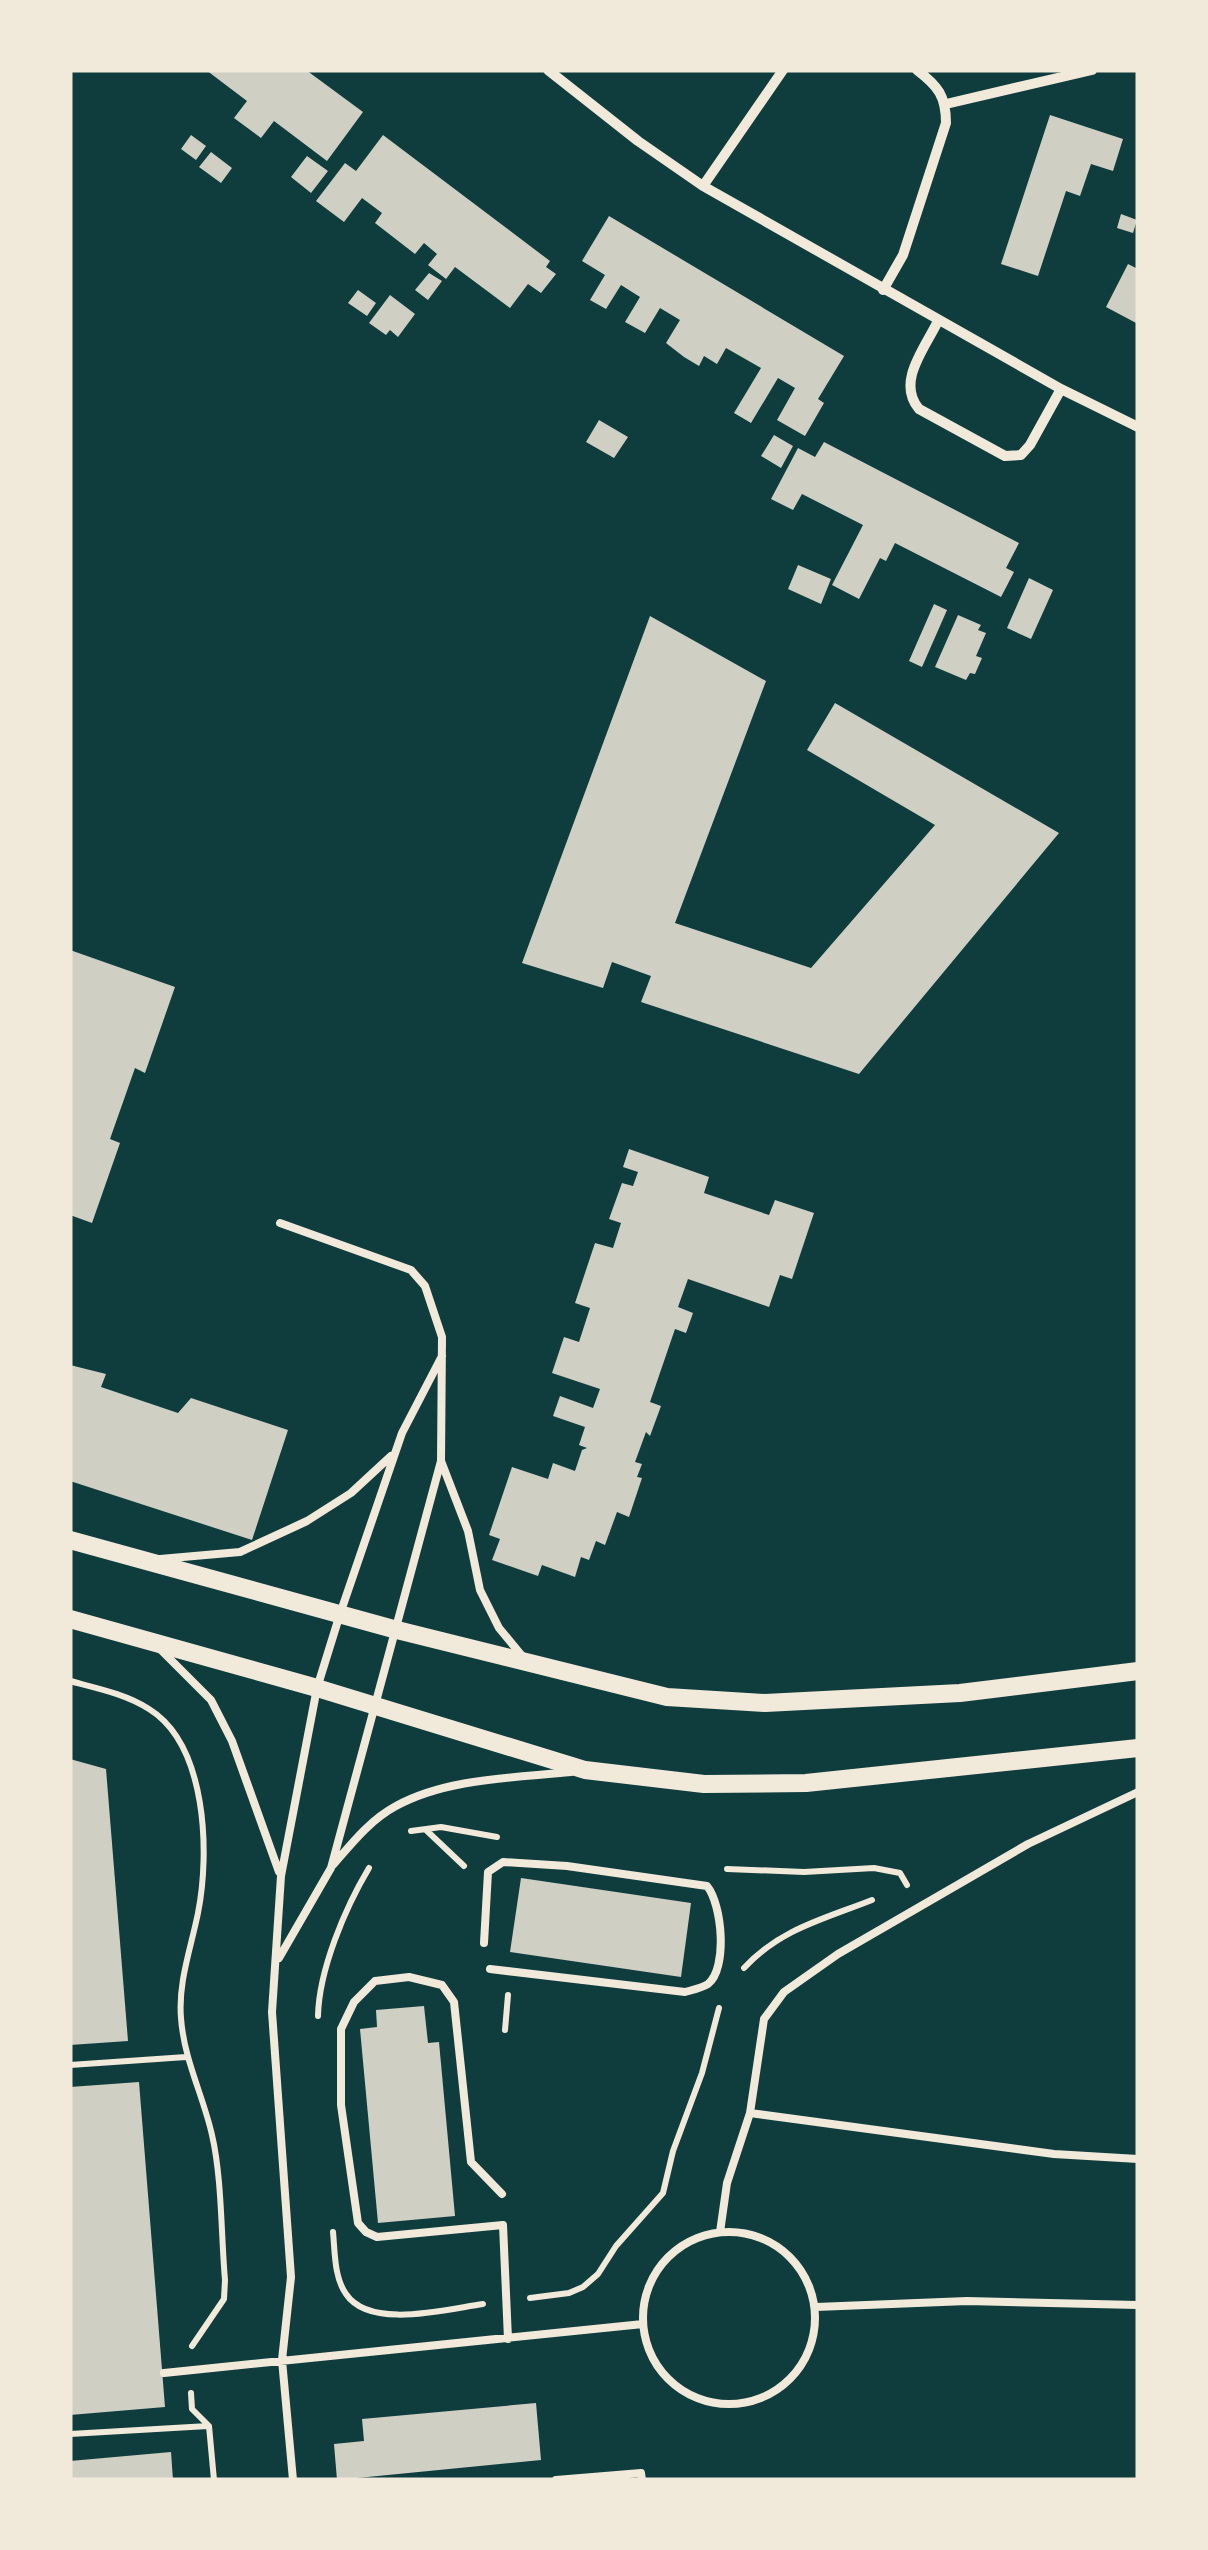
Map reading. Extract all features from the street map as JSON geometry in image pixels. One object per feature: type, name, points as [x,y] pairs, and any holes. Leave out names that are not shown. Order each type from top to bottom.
[{"type":"street","points":[[548,70],[702,186],[1061,389],[1138,427]]},
{"type":"street","points":[[702,186],[783,70]]},
{"type":"street","points":[[884,290],[903,255],[944,138],[946,104],[938,86],[916,70]]},
{"type":"street","points":[[946,104],[1092,70]]},
{"type":"street","points":[[938,321],[908,383],[910,398],[919,409],[1005,456],[1021,455],[1030,446],[1061,389]]},
{"type":"street","points":[[70,1540],[397,1630],[667,1697],[765,1702],[960,1694],[1138,1671]]},
{"type":"street","points":[[70,1620],[317,1688],[586,1770],[704,1784],[806,1783],[1138,1748]]},
{"type":"lane","points":[[280,1223],[411,1270],[425,1286],[442,1337],[441,1461],[331,1868]]},
{"type":"lane","points":[[294,2480],[282,2360],[292,2276],[272,2012],[280,1876],[317,1688],[340,1614],[396,1452],[442,1356]]},
{"type":"lane","points":[[141,1560],[240,1552],[307,1521],[352,1494],[396,1452]]},
{"type":"lane","points":[[441,1461],[468,1531],[480,1590],[500,1628],[530,1664]]},
{"type":"lane","points":[[155,1643],[212,1700],[232,1741],[280,1876]]},
{"type":"lane","points":[[277,1962],[331,1868],[360,1834],[394,1806],[465,1784],[586,1770]]},
{"type":"lane","points":[[720,2232],[727,2183],[750,2113],[764,2019],[784,1992],[838,1954],[1028,1844],[1138,1792]]},
{"type":"lane","points":[[484,1943],[488,1872],[503,1862],[567,1866],[707,1886],[715,1896],[720,1914],[715,1975],[706,1986],[685,1992],[490,1969]]},
{"type":"lane","points":[[502,2194],[471,2162],[454,2002],[442,1986],[409,1977],[376,1981],[354,2002],[340,2029],[341,2105],[358,2223],[377,2236],[503,2225],[508,2339]]},
{"type":"lane","points":[[750,2113],[1054,2154],[1138,2159]]},
{"type":"lane","points":[[720,2232],[747,2233],[772,2242],[794,2259],[808,2282],[816,2308],[815,2335],[805,2361],[788,2382],[764,2397],[738,2404],[710,2402],[684,2392],[664,2374],[649,2350],[643,2324],[645,2298],[655,2273],[672,2252],[694,2238],[720,2232]]},
{"type":"lane","points":[[816,2308],[967,2301],[1138,2305]]},
{"type":"lane","points":[[164,2373],[643,2324]]},
{"type":"lane","points":[[556,2480],[642,2473],[642,2480]]},
{"type":"path","points":[[70,1680],[148,1708],[166,1722],[192,1767],[201,1814],[200,1905],[182,1978],[180,2014],[186,2057],[212,2136],[225,2280],[224,2300],[191,2348],[192,2408],[209,2426],[214,2480]]},
{"type":"path","points":[[404,1834],[441,1827],[516,1840]]},
{"type":"path","points":[[425,1829],[473,1875]]},
{"type":"path","points":[[318,2023],[318,1992],[331,1952],[372,1864]]},
{"type":"path","points":[[710,1868],[804,1872],[874,1868],[900,1873],[920,1907]]},
{"type":"path","points":[[894,1890],[906,1883]]},
{"type":"path","points":[[736,1976],[760,1950],[788,1933],[882,1896]]},
{"type":"path","points":[[504,2030],[508,1989]]},
{"type":"path","points":[[332,2224],[338,2278],[346,2296],[374,2312],[397,2316],[569,2293],[583,2286],[663,2193],[724,1994]]},
{"type":"path","points":[[70,2065],[186,2057]]},
{"type":"path","points":[[70,2434],[209,2426]]},
{"type":"building","points":[[206,70],[306,70],[363,112],[327,161],[274,121],[261,138],[234,118],[247,101]]},
{"type":"building","points":[[1050,115],[1123,139],[1113,171],[1091,164],[1080,196],[1066,191],[1038,276],[1001,264]]},
{"type":"building","points":[[191,135],[206,146],[196,160],[181,149]]},
{"type":"building","points":[[383,135],[550,261],[546,267],[556,274],[541,293],[528,284],[510,308],[455,267],[446,279],[428,265],[437,254],[424,243],[415,254],[375,223],[382,213],[362,198],[344,222],[316,201],[345,163],[356,171]]},
{"type":"building","points":[[211,152],[232,168],[221,183],[199,167]]},
{"type":"building","points":[[307,156],[328,171],[311,193],[291,177]]},
{"type":"building","points":[[1121,214],[1137,220],[1133,233],[1117,228]]},
{"type":"building","points":[[609,216],[844,356],[818,399],[824,403],[805,436],[777,420],[795,388],[778,378],[751,423],[734,413],[761,368],[726,348],[717,364],[704,356],[699,366],[666,343],[680,320],[660,308],[645,333],[625,322],[640,297],[621,285],[606,309],[590,300],[605,275],[582,261]]},
{"type":"building","points":[[1128,264],[1138,269],[1138,324],[1106,307]]},
{"type":"building","points":[[429,273],[442,281],[428,300],[415,290]]},
{"type":"building","points":[[358,290],[376,303],[367,316],[348,303]]},
{"type":"building","points":[[390,295],[415,314],[398,337],[390,330],[386,335],[369,323]]},
{"type":"building","points":[[599,420],[628,437],[614,458],[586,442]]},
{"type":"building","points":[[774,435],[793,446],[781,468],[761,456]]},
{"type":"building","points":[[824,442],[1019,543],[1006,568],[1014,572],[1001,597],[895,543],[886,561],[880,558],[859,599],[832,585],[863,525],[802,494],[793,510],[771,499],[798,448],[815,457]]},
{"type":"building","points":[[798,565],[831,579],[821,604],[788,589]]},
{"type":"building","points":[[1029,578],[1053,590],[1031,639],[1007,628]]},
{"type":"building","points":[[934,604],[947,610],[922,667],[909,661]]},
{"type":"building","points":[[958,615],[981,625],[978,630],[986,633],[976,656],[982,658],[975,674],[970,673],[966,680],[935,667]]},
{"type":"building","points":[[650,616],[766,681],[675,923],[811,968],[935,825],[807,750],[835,703],[1059,833],[859,1074],[641,1002],[651,976],[612,962],[603,988],[522,963]]},
{"type":"building","points":[[70,950],[175,987],[145,1073],[135,1068],[110,1139],[120,1143],[92,1223],[70,1215]]},
{"type":"building","points":[[629,1149],[709,1177],[704,1193],[769,1215],[775,1200],[814,1213],[792,1279],[780,1275],[769,1307],[688,1279],[678,1307],[693,1313],[686,1333],[675,1329],[650,1402],[661,1406],[635,1462],[642,1464],[637,1477],[642,1478],[629,1517],[617,1512],[605,1545],[596,1541],[589,1560],[581,1557],[575,1577],[542,1565],[538,1576],[492,1560],[500,1539],[489,1535],[512,1467],[548,1479],[553,1463],[575,1471],[582,1450],[587,1448],[579,1445],[585,1427],[553,1416],[560,1396],[593,1408],[600,1389],[552,1373],[564,1337],[579,1342],[590,1308],[575,1303],[595,1243],[613,1248],[621,1223],[609,1219],[622,1183],[633,1186],[638,1172],[623,1167]]},
{"type":"building","points":[[70,1365],[106,1374],[101,1387],[178,1413],[191,1398],[288,1430],[252,1540],[70,1481]]},
{"type":"building","points":[[70,1759],[106,1769],[128,2041],[70,2045]]},
{"type":"building","points":[[521,1878],[691,1903],[681,1977],[510,1952]]},
{"type":"building","points":[[424,2006],[428,2043],[439,2042],[455,2216],[378,2223],[360,2029],[377,2027],[376,2010]]},
{"type":"building","points":[[139,2082],[165,2407],[70,2415],[70,2087]]},
{"type":"building","points":[[536,2403],[541,2460],[337,2480],[334,2444],[364,2441],[362,2419]]},
{"type":"building","points":[[171,2452],[173,2480],[70,2480],[70,2461]]}]
